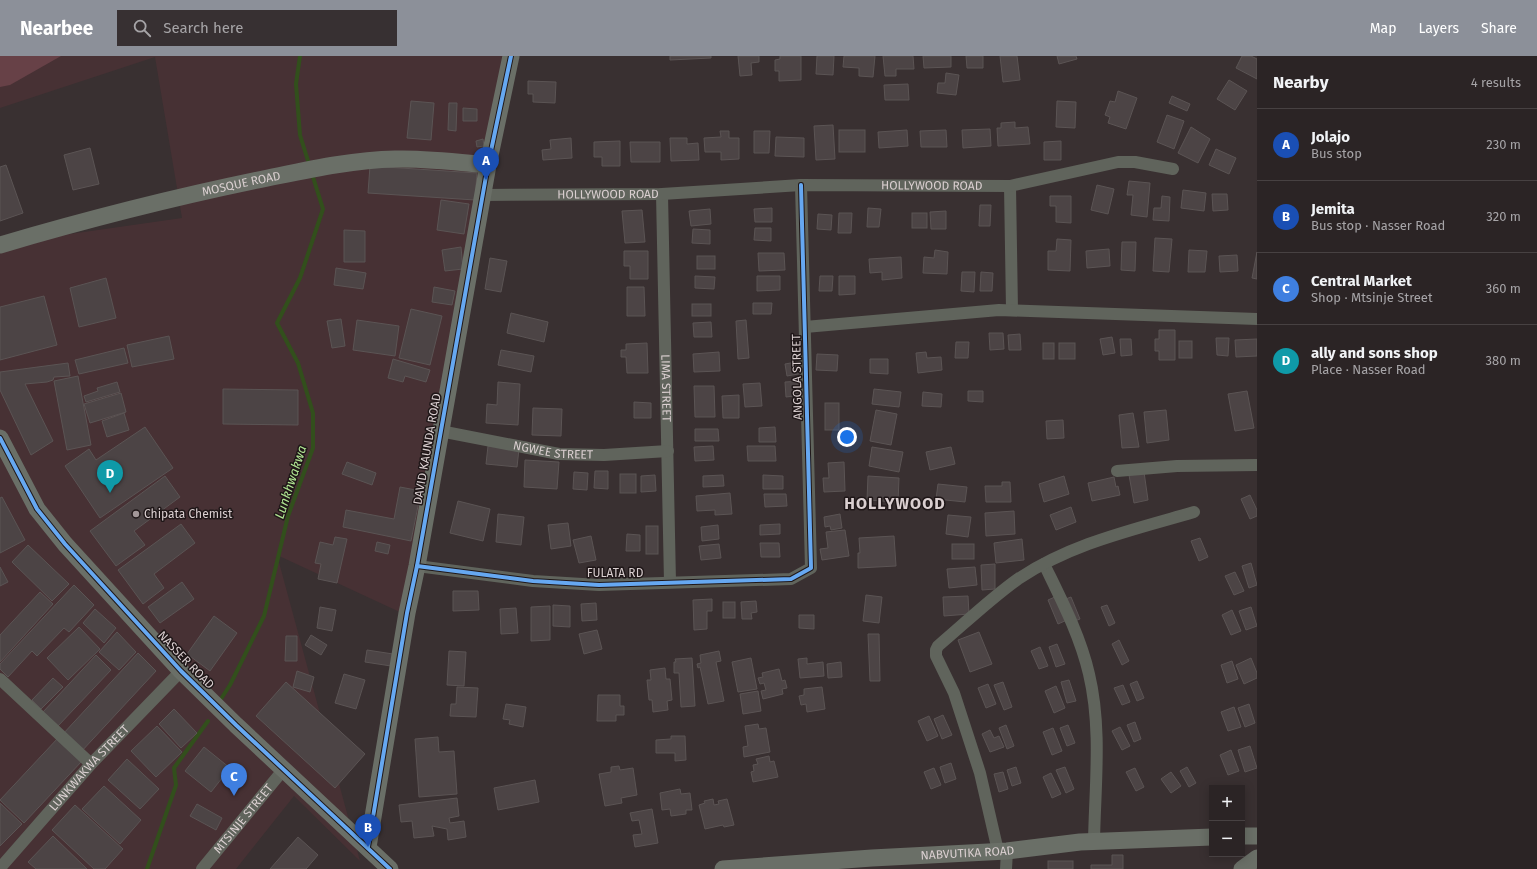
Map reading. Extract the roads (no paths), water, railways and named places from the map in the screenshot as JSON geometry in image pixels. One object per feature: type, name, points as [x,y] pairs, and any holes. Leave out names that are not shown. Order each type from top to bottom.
[{"type":"street","name":"DAVID KAUNDA ROAD","points":[[368,847],[407,613],[417,566],[488,166],[511,56]]},
{"type":"street","name":"MOSQUE ROAD","points":[[0,245],[59,228],[208,191],[326,166],[394,159],[428,159],[488,166]]},
{"type":"street","name":"HOLLYWOOD ROAD","points":[[484,195],[662,194],[801,185],[1010,186],[1118,162],[1136,162],[1173,169]]},
{"type":"street","name":"ANGOLA STREET","points":[[801,185],[806,326],[811,568]]},
{"type":"street","points":[[1010,186],[1012,310]]},
{"type":"street","name":"LIMA STREET","points":[[662,194],[670,582]]},
{"type":"street","points":[[806,326],[1012,310],[1257,319]]},
{"type":"street","name":"NGWEE STREET","points":[[440,431],[559,454],[604,455],[668,451]]},
{"type":"street","name":"NASSER ROAD","points":[[0,438],[37,509],[64,544],[181,671],[390,869]]},
{"type":"street","points":[[1117,471],[1177,466],[1257,465]]},
{"type":"street","points":[[1006,869],[980,773],[954,693],[936,656],[938,646],[1018,580],[1044,564],[1094,540],[1194,512]]},
{"type":"street","points":[[1044,564],[1072,624],[1089,674],[1097,724],[1094,841]]},
{"type":"street","name":"FULATA RD","points":[[417,566],[533,580],[584,584],[791,579],[811,568]]},
{"type":"street","name":"LUNKWAKWA STREET","points":[[0,868],[91,764],[181,671]]},
{"type":"street","points":[[0,679],[91,764]]},
{"type":"street","name":"MTSINJE STREET","points":[[202,869],[284,769]]},
{"type":"street","points":[[1245,836],[1257,836]]},
{"type":"street","name":"NABVUTIKA ROAD","points":[[733,869],[872,863],[1094,841],[1209,837]]},
{"type":"street","points":[[1242,869],[1257,858]]},
{"type":"waterway","name":"Lunkhwakwa","points":[[300,56],[296,84],[300,135],[309,164]]},
{"type":"waterway","name":"Lunkhwakwa","points":[[219,702],[230,685],[264,616],[288,516],[313,448],[313,413],[298,363],[277,323],[300,278],[323,209],[313,177]]},
{"type":"waterway","name":"Lunkhwakwa","points":[[147,869],[176,785],[174,768],[208,721]]},
{"type":"place","name":"Jolajo","points":[[486,180]]},
{"type":"place","name":"ally and sons shop","points":[[110,493]]},
{"type":"place","name":"Chipata Chemist","points":[[136,514]]},
{"type":"place","name":"Central Market","points":[[234,796]]},
{"type":"place","name":"Jemita","points":[[368,847]]},
{"type":"district","name":"HOLLYWOOD","points":[[895,503]]}]
